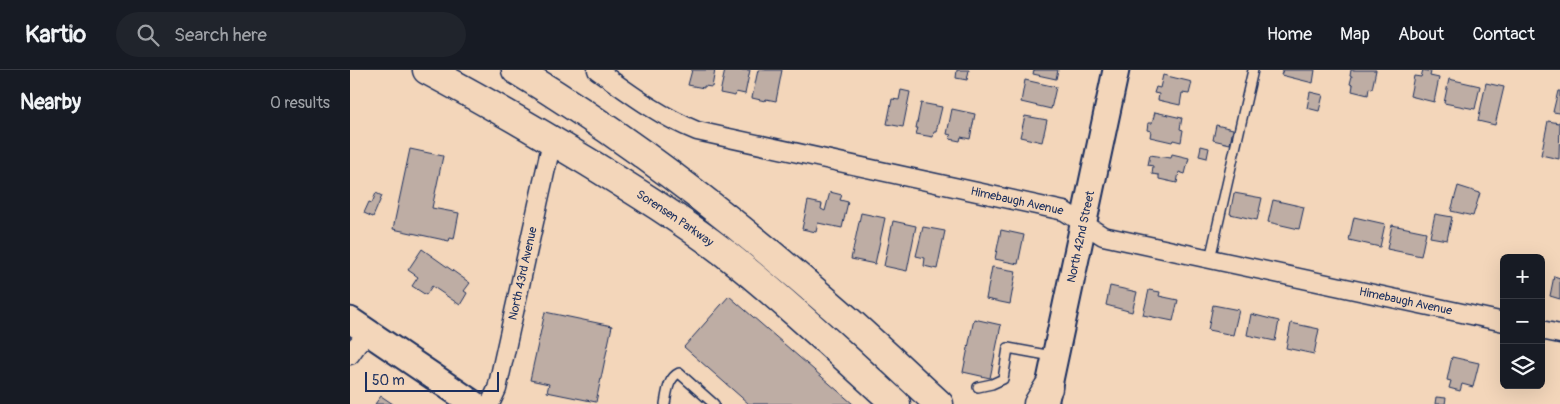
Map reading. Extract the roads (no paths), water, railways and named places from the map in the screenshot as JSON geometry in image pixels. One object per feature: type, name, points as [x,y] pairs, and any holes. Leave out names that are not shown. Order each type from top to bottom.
[{"type":"main road","name":"Sorensen Parkway","points":[[428,70],[504,112],[668,212],[726,254],[776,296],[896,404]]},
{"type":"main road","points":[[516,70],[599,122],[752,238],[834,308],[939,404]]},
{"type":"street","name":"Himebaugh Avenue","points":[[596,70],[658,113],[676,123],[697,131],[1064,211],[1102,236],[1500,321]]},
{"type":"street","name":"North 42nd Street","points":[[1044,399],[1055,356],[1116,70]]},
{"type":"street","name":"North 43rd Avenue","points":[[490,404],[497,389],[552,141]]},
{"type":"street","points":[[350,355],[357,345],[360,326],[474,404]]},
{"type":"street","points":[[1545,331],[1560,334]]},
{"type":"lane","points":[[1210,259],[1252,70]]},
{"type":"lane","points":[[978,387],[1003,379],[1008,348],[1055,356]]},
{"type":"lane","points":[[665,404],[671,382],[675,375],[679,373],[714,404]]}]
